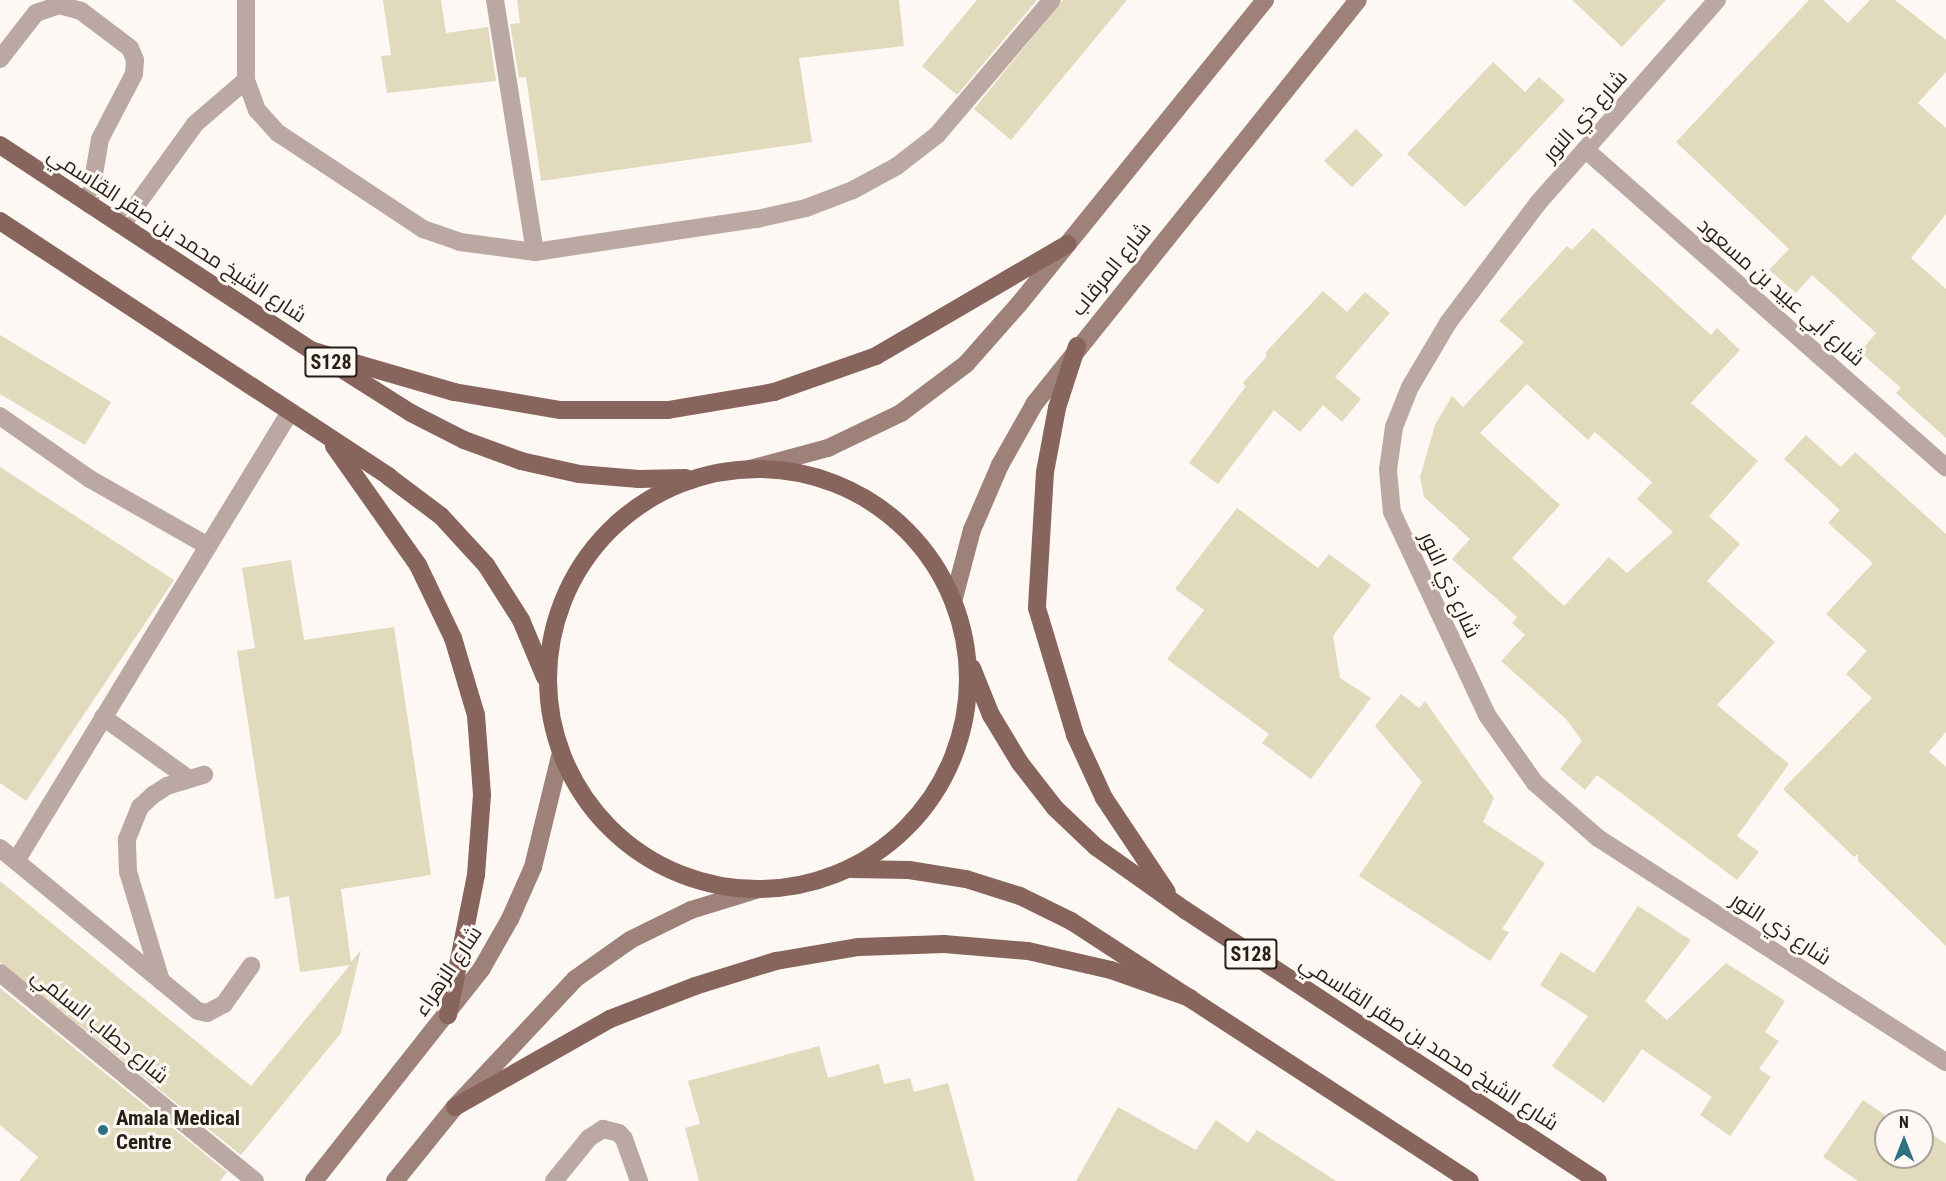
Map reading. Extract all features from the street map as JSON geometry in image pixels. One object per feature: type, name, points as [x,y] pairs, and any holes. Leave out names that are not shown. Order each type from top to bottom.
[{"type":"main road","points":[[756,890],[706,884],[659,866],[617,837],[584,800],[560,756],[550,718],[546,680],[551,635],[565,592],[589,553],[620,519],[658,494],[700,477],[750,469],[828,448],[901,412],[966,364],[1068,244],[1265,0]]},
{"type":"main road","name":"شارع المرقاب","points":[[954,598],[972,530],[1000,465],[1035,403],[1077,346],[1358,0]]},
{"type":"main road","name":"شارع الشيخ محمد بن صقر القاسمي","points":[[0,145],[313,351],[411,412],[464,440],[521,461],[579,474],[639,479],[700,477]]},
{"type":"main road","points":[[0,221],[326,435],[441,516],[486,564],[521,620],[546,680]]},
{"type":"main road","points":[[313,351],[454,392],[560,410],[668,410],[774,392],[876,356],[1068,244]]},
{"type":"main road","points":[[1077,346],[1057,408],[1045,472],[1037,608],[1075,735],[1095,777],[1141,857],[1175,903]]},
{"type":"main road","points":[[326,435],[418,564],[453,638],[476,715],[482,795],[476,875],[448,1015]]},
{"type":"main road","points":[[395,1181],[455,1107],[575,979],[630,940],[681,915],[756,890],[805,885],[852,868],[894,840],[928,805],[956,751],[967,713],[969,662],[954,598],[928,554],[884,511],[850,489],[801,473],[750,469]]},
{"type":"main road","name":"شارع الشيخ محمد بن صقر القاسمي","points":[[969,662],[991,715],[1020,764],[1055,808],[1096,847],[1175,903],[1598,1181]]},
{"type":"main road","name":"شارع الزهراء","points":[[314,1181],[448,1015],[510,919],[532,867],[560,756]]},
{"type":"main road","points":[[852,868],[943,875],[1020,896],[1114,946],[1470,1181]]},
{"type":"main road","points":[[455,1107],[621,1015],[695,986],[776,961],[859,947],[944,944],[1028,951],[1111,970],[1190,998]]},
{"type":"street","points":[[246,0],[246,80],[257,110],[278,133],[399,214],[460,242],[535,252],[757,219],[806,208],[853,190],[897,166],[937,135],[1052,0]]},
{"type":"street","points":[[495,0],[535,252]]},
{"type":"street","name":"شارع ذي النور","points":[[1718,0],[1491,262],[1410,387],[1394,427],[1388,470],[1392,512],[1487,715],[1509,750],[1550,798],[1598,838],[1946,1062]]},
{"type":"street","points":[[0,59],[36,13],[59,5],[81,11],[130,48],[135,60],[134,74],[100,138],[92,171],[89,204]]},
{"type":"street","points":[[122,225],[195,123],[246,80]]},
{"type":"street","name":"شارع أبي عبيد بن مسعود","points":[[1586,150],[1946,467]]},
{"type":"street","points":[[16,861],[290,412]]},
{"type":"street","points":[[0,416],[90,479],[208,546]]},
{"type":"street","points":[[103,717],[197,777],[153,795],[140,807],[127,838],[128,872],[161,981]]},
{"type":"street","points":[[0,848],[198,1011],[207,1013],[224,1004],[251,966]]},
{"type":"street","name":"شارع حطاب السلمي","points":[[0,973],[255,1181]]},
{"type":"street","points":[[554,1181],[595,1132],[611,1130],[624,1139],[639,1181]]},
{"type":"building","points":[[383,0],[441,0],[446,33],[488,27],[496,81],[387,93],[381,56],[391,55]]},
{"type":"building","points":[[517,0],[899,0],[904,46],[799,58],[812,142],[541,181],[526,77],[519,78],[510,24],[520,23]]},
{"type":"building","points":[[977,0],[1037,0],[957,95],[922,66]]},
{"type":"building","points":[[1063,0],[1127,0],[1011,140],[974,109]]},
{"type":"building","points":[[1572,0],[1666,0],[1622,47]]},
{"type":"building","points":[[1809,0],[1823,0],[1848,23],[1870,0],[1895,0],[1946,40],[1946,72],[1918,103],[1946,128],[1946,214],[1911,258],[1946,289],[1946,438],[1896,393],[1901,388],[1860,352],[1876,333],[1812,275],[1796,293],[1769,270],[1789,249],[1676,142]]},
{"type":"building","points":[[1493,62],[1525,92],[1539,77],[1565,100],[1465,207],[1407,154]]},
{"type":"building","points":[[1356,129],[1383,155],[1352,187],[1324,161]]},
{"type":"building","points":[[1593,228],[1711,335],[1717,328],[1740,350],[1691,403],[1758,461],[1709,516],[1740,544],[1707,581],[1775,642],[1717,705],[1789,764],[1737,836],[1759,852],[1737,880],[1597,775],[1585,790],[1560,769],[1582,741],[1566,719],[1501,661],[1525,635],[1512,623],[1517,617],[1452,559],[1470,539],[1424,497],[1420,477],[1435,425],[1452,396],[1463,407],[1524,342],[1499,321],[1567,246],[1572,250]],"holes":[[[1527,384],[1588,440],[1595,432],[1652,482],[1637,499],[1673,532],[1627,573],[1609,557],[1564,606],[1512,558],[1560,505],[1480,433]]]},
{"type":"building","points":[[1323,291],[1347,312],[1365,292],[1390,313],[1335,377],[1361,399],[1342,422],[1323,405],[1300,432],[1274,410],[1218,484],[1189,463],[1246,386],[1243,383],[1267,356],[1265,353]]},
{"type":"building","points":[[0,335],[111,402],[85,445],[0,394]]},
{"type":"building","points":[[1806,435],[1841,467],[1855,452],[1946,534],[1946,732],[1929,752],[1946,767],[1946,946],[1858,861],[1858,854],[1854,857],[1783,789],[1872,698],[1846,674],[1867,651],[1826,614],[1873,563],[1828,523],[1840,510],[1784,459]]},
{"type":"building","points":[[0,467],[174,580],[26,801],[0,783]]},
{"type":"building","points":[[1237,508],[1318,568],[1329,554],[1371,585],[1333,636],[1340,678],[1371,698],[1311,779],[1262,743],[1269,734],[1167,659],[1204,610],[1175,589]]},
{"type":"building","points":[[291,560],[304,640],[394,627],[431,875],[341,889],[351,962],[361,950],[341,1033],[241,1155],[0,962],[0,881],[251,1086],[350,965],[300,972],[289,896],[275,899],[237,651],[255,648],[242,568]]},
{"type":"building","points":[[1401,694],[1419,708],[1425,701],[1494,798],[1483,822],[1545,863],[1502,929],[1509,932],[1490,961],[1359,876],[1422,782],[1375,726]]},
{"type":"building","points":[[1638,906],[1691,940],[1645,1001],[1667,1020],[1726,963],[1785,1001],[1765,1032],[1779,1041],[1759,1069],[1771,1077],[1730,1136],[1700,1115],[1712,1097],[1642,1049],[1604,1103],[1552,1066],[1588,1016],[1540,985],[1561,952],[1594,973]]},
{"type":"building","points":[[0,988],[227,1172],[220,1181],[19,1181],[38,1157],[0,1125]]},
{"type":"building","points":[[819,1046],[828,1078],[879,1064],[884,1084],[910,1078],[914,1092],[948,1083],[975,1181],[699,1181],[685,1128],[700,1124],[688,1081]]},
{"type":"building","points":[[1863,1100],[1876,1109],[1874,1109],[1874,1169],[1934,1169],[1934,1136],[1946,1144],[1946,1181],[1858,1181],[1823,1157]]},
{"type":"building","points":[[1118,1107],[1196,1150],[1216,1120],[1248,1143],[1257,1130],[1336,1181],[1076,1181]]},
{"type":"place","name":"Amala Medical Centre","points":[[103,1130]]}]
